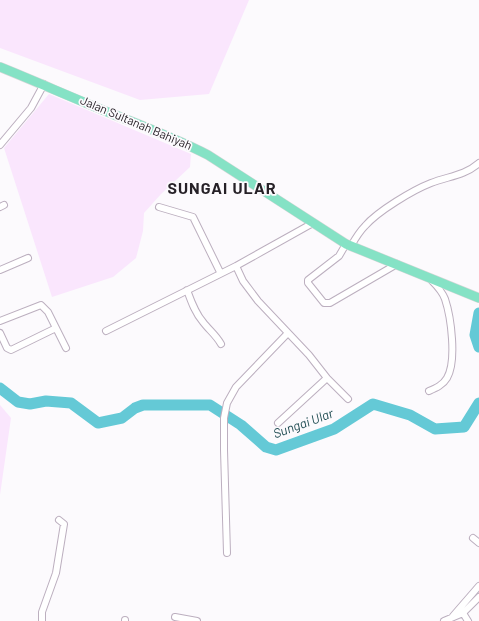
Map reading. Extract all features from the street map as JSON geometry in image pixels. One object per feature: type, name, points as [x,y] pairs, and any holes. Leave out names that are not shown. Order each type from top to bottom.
[{"type":"main road","name":"Jalan Sultanah Bahiyah","points":[[0,67],[151,128],[188,145],[233,171],[349,245],[479,298]]},
{"type":"street","points":[[0,145],[31,108],[44,84]]},
{"type":"street","points":[[397,264],[330,303],[324,303],[308,283],[308,280],[339,256],[366,225],[379,213],[432,182],[464,173],[479,163]]},
{"type":"street","points":[[159,208],[193,217],[220,272]]},
{"type":"street","points":[[106,331],[220,272],[236,266],[313,223]]},
{"type":"street","points":[[0,270],[28,258]]},
{"type":"street","points":[[236,266],[243,281],[258,301],[287,334],[316,362],[327,378],[348,399]]},
{"type":"street","points":[[428,277],[440,288],[445,300],[453,348],[452,365],[446,379],[438,387],[429,391]]},
{"type":"street","points":[[187,290],[194,308],[203,322],[217,336],[221,344]]},
{"type":"street","points":[[0,321],[39,305],[43,306],[48,312],[66,348]]},
{"type":"street","points":[[0,333],[7,348],[11,350],[56,328]]},
{"type":"street","points":[[227,553],[224,418],[227,403],[236,387],[287,334]]},
{"type":"street","points":[[278,423],[327,378]]},
{"type":"street","points":[[42,621],[42,612],[56,573],[64,524],[59,520]]},
{"type":"street","points":[[473,538],[479,543]]},
{"type":"street","points":[[452,618],[479,586]]},
{"type":"street","points":[[444,621],[452,618],[465,618],[479,597]]},
{"type":"street","points":[[175,617],[197,621]]},
{"type":"shaded area","points":[[0,0],[249,0],[209,94],[140,100],[0,48]]},
{"type":"shaded area","points":[[49,94],[191,154],[190,167],[161,194],[144,213],[143,231],[136,258],[113,277],[52,297],[4,148]]},
{"type":"shaded area","points":[[0,405],[11,418],[0,495]]},
{"type":"waterway","name":"Sungai Ular","points":[[479,313],[475,335],[479,347]]},
{"type":"waterway","name":"Sungai Ular","points":[[0,388],[18,402],[30,404],[46,401],[71,403],[98,423],[122,418],[135,408],[143,405],[210,405],[241,425],[266,447],[276,450],[334,429],[373,404],[410,415],[435,429],[464,427],[479,403]]},
{"type":"district","name":"SUNGAI ULAR","points":[[222,188]]}]
